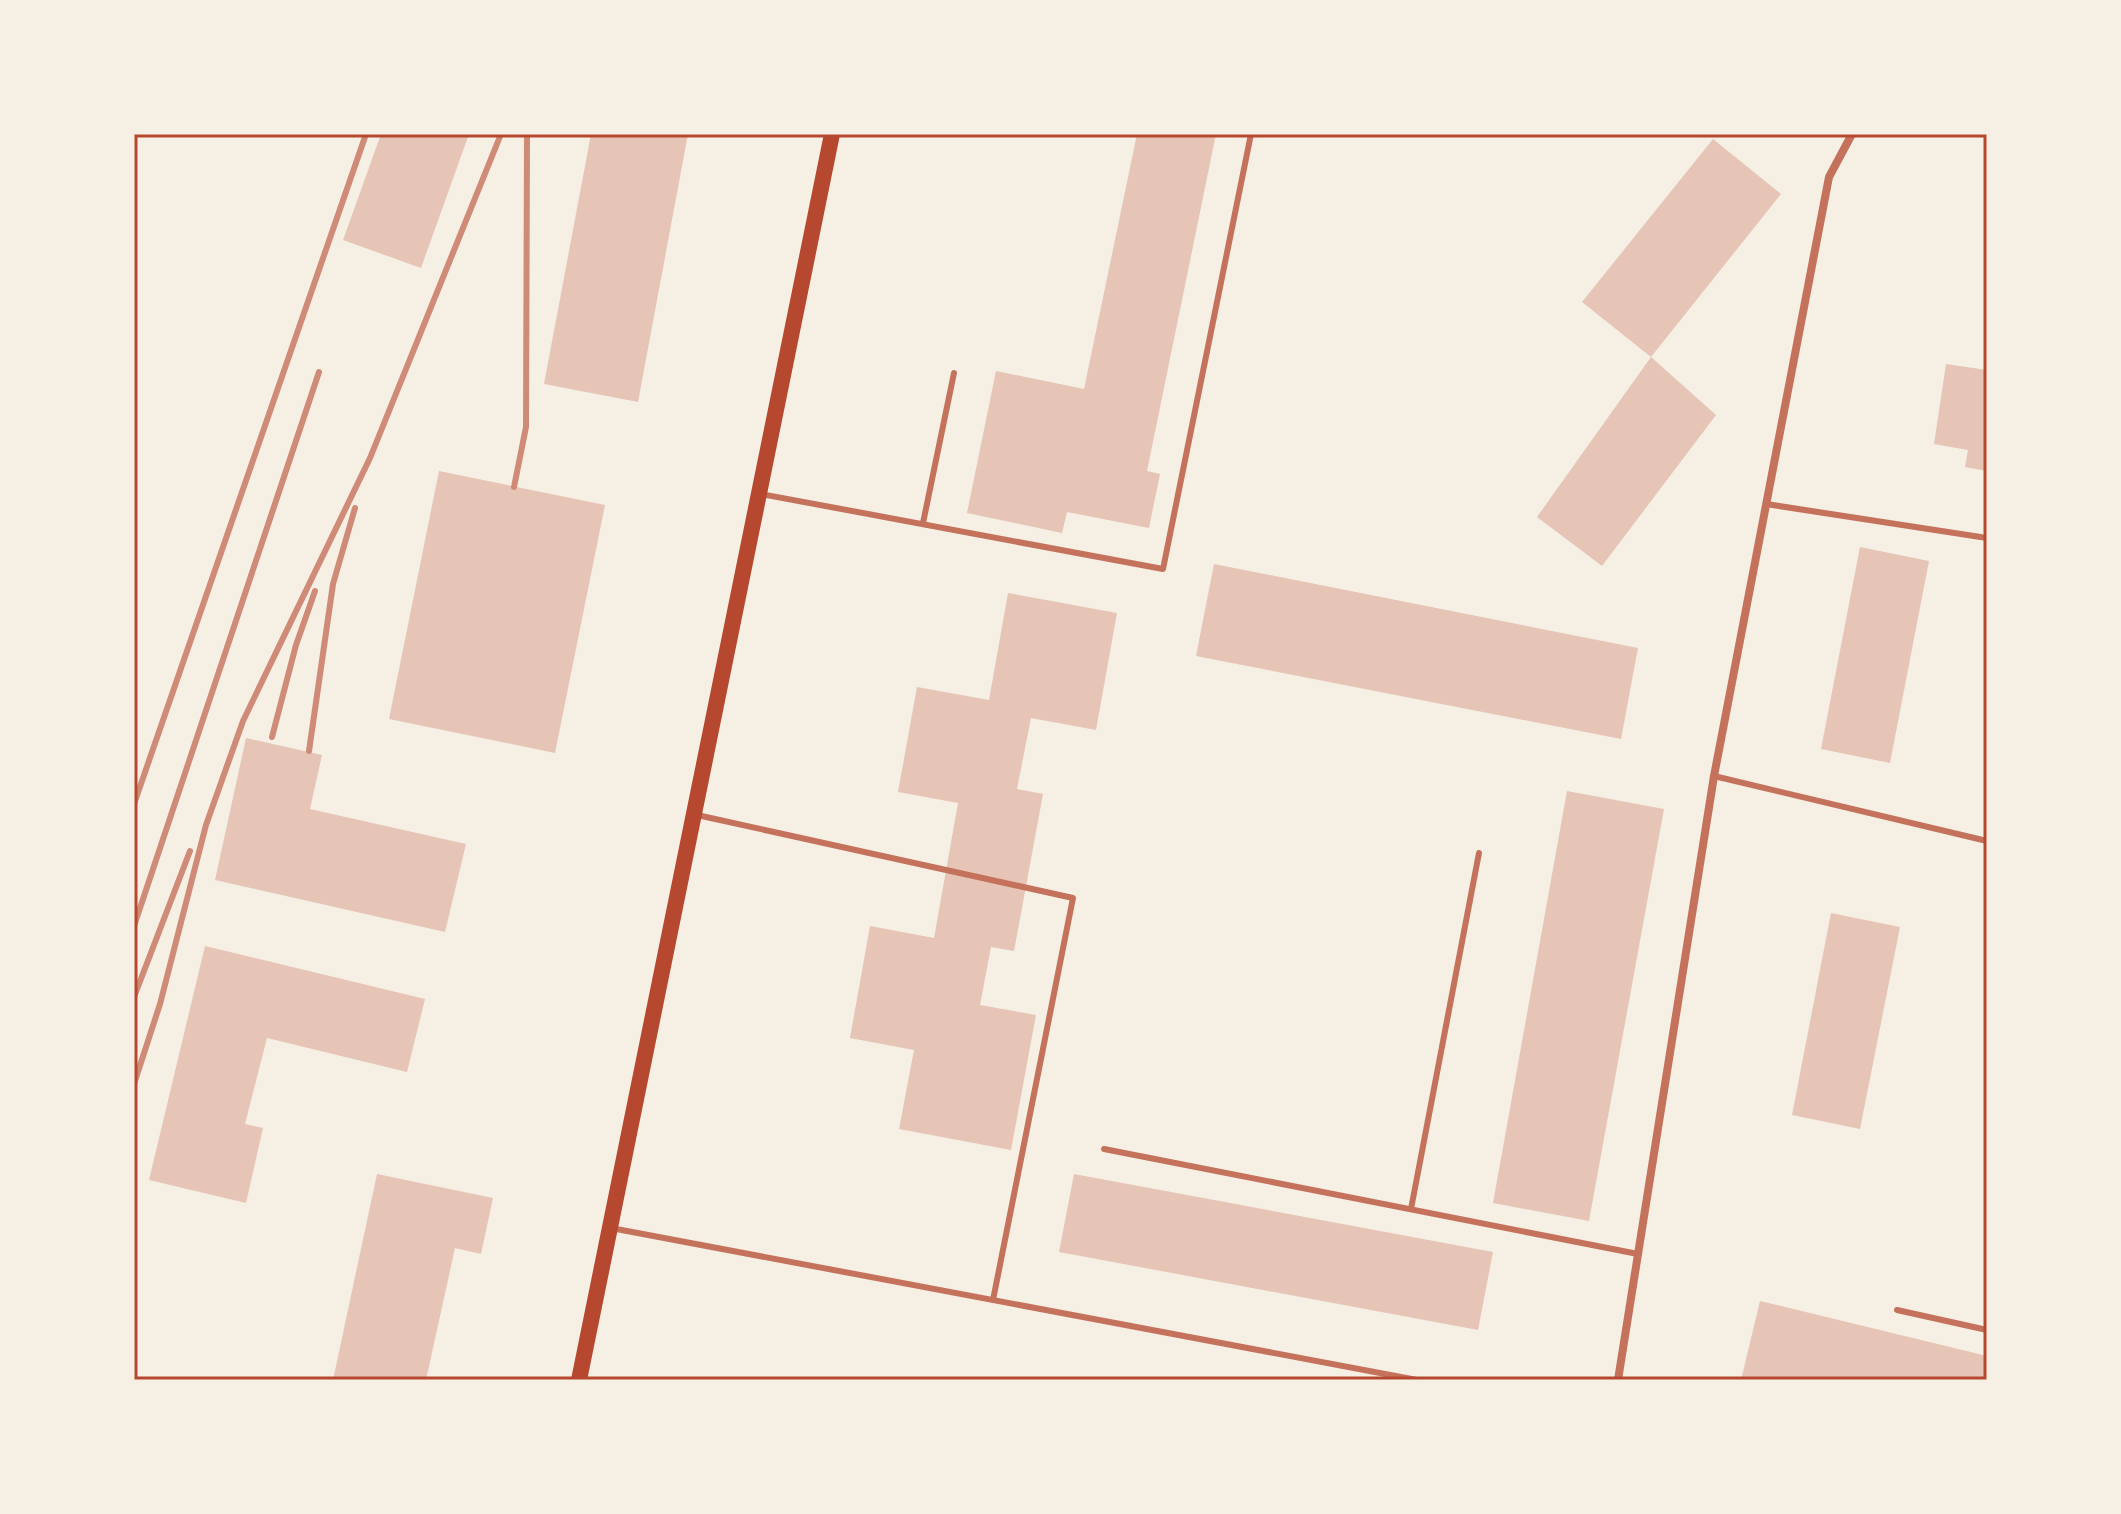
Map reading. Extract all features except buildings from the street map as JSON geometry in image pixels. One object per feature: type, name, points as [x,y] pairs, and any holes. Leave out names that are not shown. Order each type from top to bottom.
[{"type":"main road","points":[[579,1380],[832,134]]},
{"type":"street","points":[[1618,1380],[1714,776],[1829,177],[1852,134]]},
{"type":"lane","points":[[759,494],[1163,569],[1251,134]]},
{"type":"lane","points":[[923,523],[954,373]]},
{"type":"lane","points":[[1766,504],[1987,538]]},
{"type":"lane","points":[[1714,776],[1987,841]]},
{"type":"lane","points":[[693,815],[1073,898],[993,1300]]},
{"type":"lane","points":[[1411,1209],[1479,853]]},
{"type":"lane","points":[[1104,1149],[1638,1254]]},
{"type":"lane","points":[[610,1227],[1417,1380]]},
{"type":"lane","points":[[1897,1310],[1987,1330]]},
{"type":"railway","points":[[134,804],[366,134]]},
{"type":"railway","points":[[134,1084],[160,1004],[206,825],[243,721],[370,458],[501,134]]},
{"type":"railway","points":[[514,487],[526,427],[527,134]]},
{"type":"railway","points":[[134,926],[319,372]]},
{"type":"railway","points":[[309,751],[333,584],[355,508]]},
{"type":"railway","points":[[272,737],[296,645],[315,591]]},
{"type":"railway","points":[[134,997],[190,851]]}]
